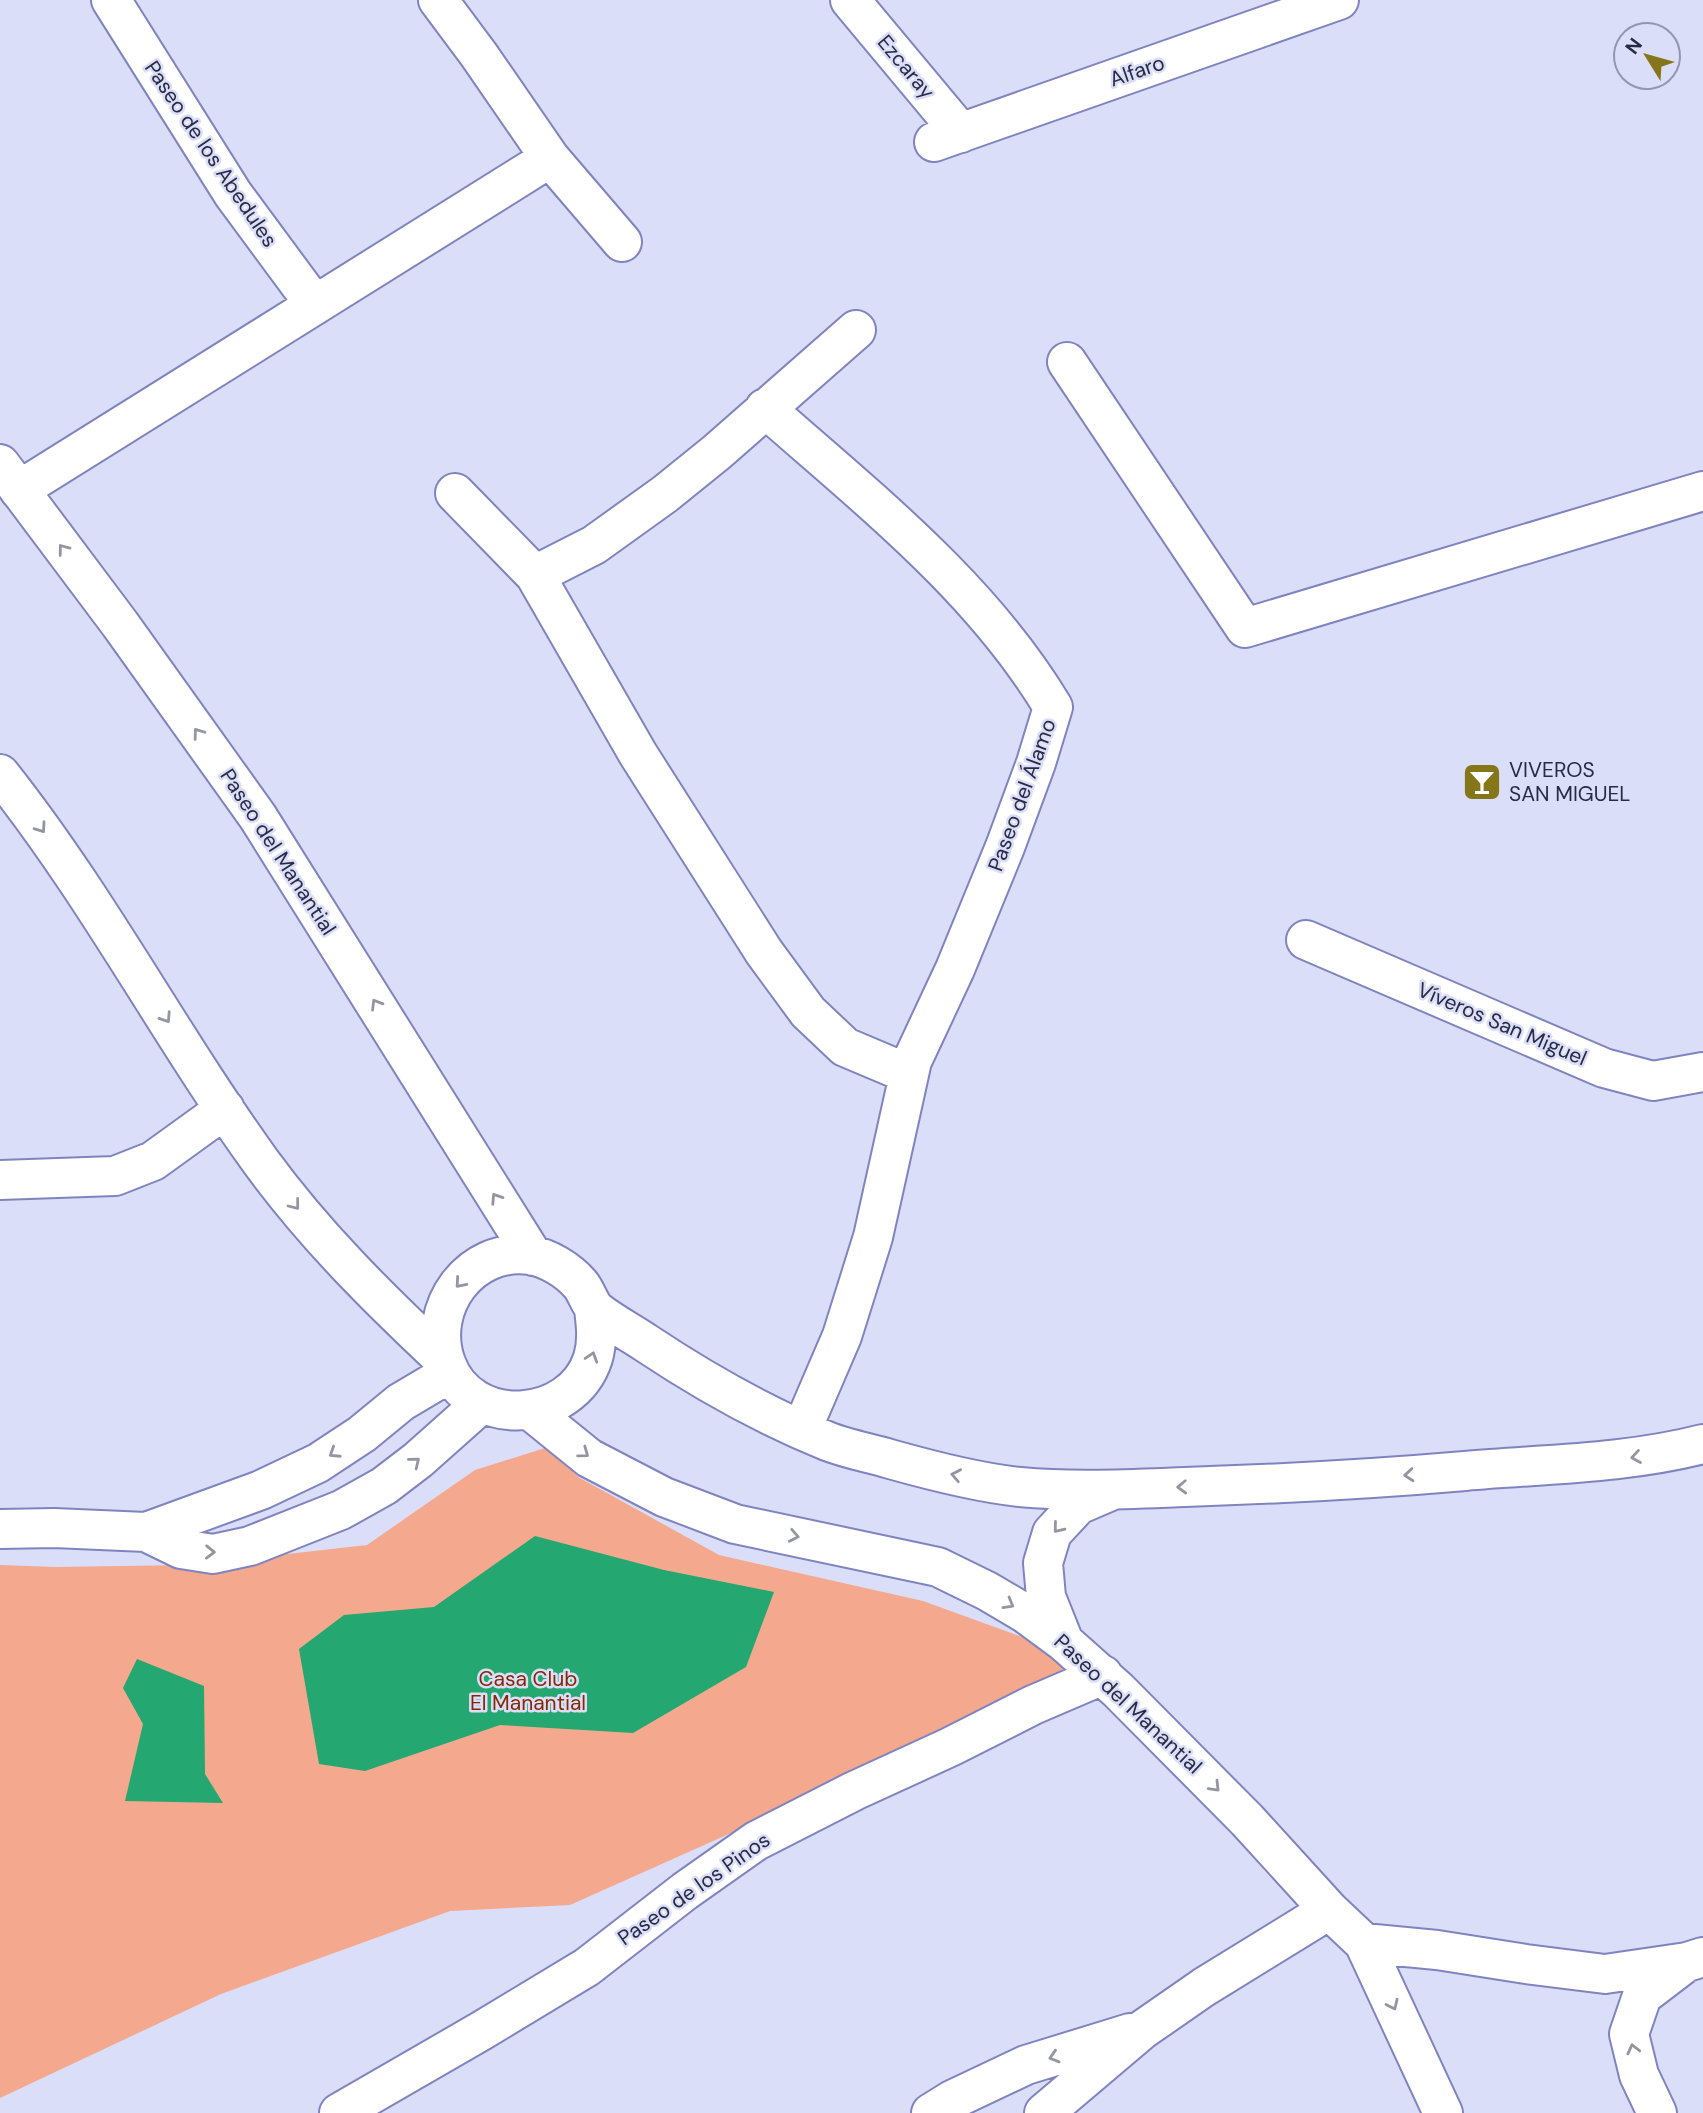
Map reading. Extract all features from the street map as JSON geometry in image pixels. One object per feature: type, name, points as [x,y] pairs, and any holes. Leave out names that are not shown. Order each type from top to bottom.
[{"type":"street","name":"Paseo de los Abedules","points":[[111,0],[233,194],[316,305]]},
{"type":"street","points":[[438,0],[550,158],[622,242]]},
{"type":"street","name":"Ezcaray","points":[[850,0],[948,138]]},
{"type":"street","name":"Alfaro","points":[[948,138],[1339,0]]},
{"type":"street","points":[[9,477],[316,305],[550,158]]},
{"type":"street","points":[[535,575],[594,545],[665,494],[856,330]]},
{"type":"street","points":[[1067,362],[1245,628],[1703,491]]},
{"type":"street","name":"Paseo del Álamo","points":[[765,408],[896,524],[972,596],[1031,670],[1053,706],[1036,763],[1005,847],[955,969],[912,1061],[873,1237],[842,1336],[802,1429]]},
{"type":"street","name":"Paseo del Manantial","points":[[9,477],[120,624],[258,817],[533,1255]]},
{"type":"street","points":[[455,493],[535,575],[651,775],[764,952],[808,1012],[845,1047],[909,1074]]},
{"type":"street","points":[[0,774],[27,807],[80,885],[262,1163],[345,1265],[448,1367],[464,1390],[482,1403],[506,1411],[531,1411],[556,1402],[577,1385],[592,1362],[597,1335],[594,1309],[580,1284],[559,1266],[533,1255],[509,1255],[486,1262],[459,1284],[442,1315],[440,1338],[448,1367]]},
{"type":"street","name":"Víveros San Miguel","points":[[1306,940],[1604,1068],[1653,1081],[1703,1072]]},
{"type":"street","points":[[0,1180],[115,1176],[153,1161],[225,1109]]},
{"type":"street","points":[[594,1309],[688,1371],[830,1443],[920,1468],[1018,1487],[1113,1490],[1343,1481],[1607,1461],[1703,1444]]},
{"type":"street","points":[[0,1529],[54,1528],[146,1532],[261,1490],[318,1463],[362,1434],[448,1367]]},
{"type":"street","points":[[146,1532],[181,1549],[212,1554],[263,1542],[341,1510],[384,1486],[482,1403]]},
{"type":"street","name":"Paseo del Manantial","points":[[531,1411],[589,1458],[664,1497],[734,1524],[938,1567],[1026,1614],[1065,1642],[1103,1675],[1364,1943]]},
{"type":"street","points":[[1065,1642],[1046,1597],[1044,1563],[1052,1534],[1078,1505],[1113,1490]]},
{"type":"street","name":"Paseo de los Pinos","points":[[339,2113],[587,1967],[756,1841],[1033,1705],[1103,1675]]},
{"type":"street","points":[[1044,2113],[1142,2029],[1204,1987],[1329,1910]]},
{"type":"street","points":[[1364,1943],[1437,1950],[1605,1974],[1695,1959]]},
{"type":"street","points":[[1364,1943],[1443,2113]]},
{"type":"street","points":[[1657,2113],[1639,2075],[1629,2034],[1642,1996],[1695,1959]]},
{"type":"street","points":[[932,2113],[1026,2065],[1142,2029]]},
{"type":"green space","name":"Casa Club El Manantial","points":[[545,1448],[580,1478],[719,1555],[923,1601],[1058,1650],[1078,1678],[570,1905],[450,1911],[221,1994],[0,2098],[0,1565],[188,1565],[367,1545],[475,1470]]},
{"type":"shaded area","points":[[535,1536],[664,1570],[774,1592],[746,1667],[633,1733],[500,1725],[365,1771],[319,1764],[299,1649],[344,1615],[434,1607]]},
{"type":"shaded area","points":[[137,1659],[204,1686],[205,1774],[223,1803],[125,1801],[143,1724],[123,1688]]},
{"type":"place","name":"VIVEROS SAN MIGUEL","points":[[1482,782]]}]
